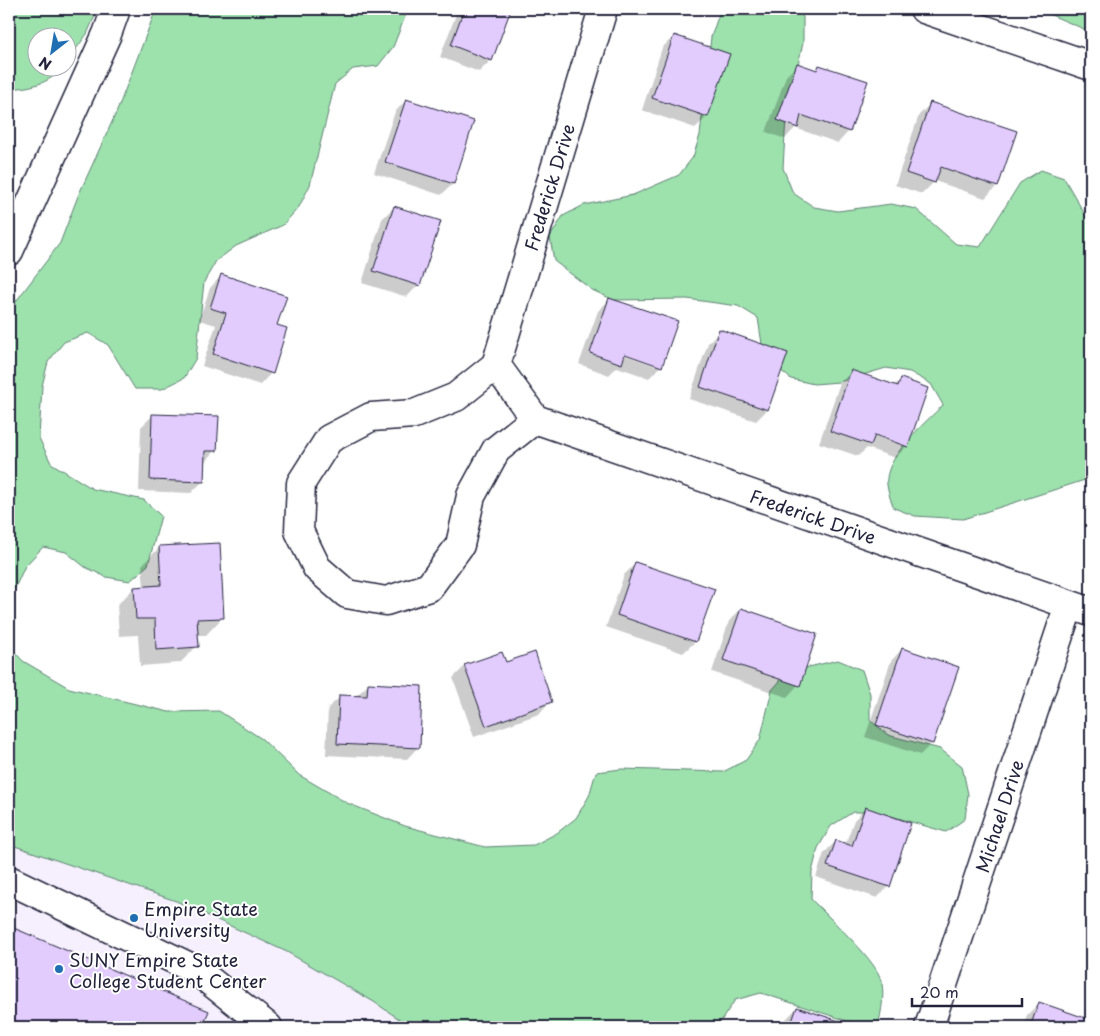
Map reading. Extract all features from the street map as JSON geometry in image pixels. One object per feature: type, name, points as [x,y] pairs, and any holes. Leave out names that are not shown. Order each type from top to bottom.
[{"type":"street","points":[[9,251],[107,34],[116,9]]},
{"type":"street","name":"Frederick Drive","points":[[496,365],[602,9]]},
{"type":"street","points":[[924,9],[1091,66]]},
{"type":"street","points":[[496,365],[535,419],[496,450],[471,496],[460,546],[429,587],[386,601],[347,594],[317,568],[299,531],[301,483],[329,439],[371,417],[414,414],[456,397],[496,365]]},
{"type":"street","name":"Frederick Drive","points":[[535,419],[1080,608]]},
{"type":"street","name":"Michael Drive","points":[[929,1027],[1080,608]]},
{"type":"street","points":[[9,880],[196,970],[268,1027]]},
{"type":"shaded area","name":"Empire State University","points":[[9,809],[509,1027],[9,1027]]},
{"type":"green space","points":[[9,9],[98,9],[87,34],[78,46],[78,28],[28,28],[28,78],[51,78],[39,84],[9,89]]},
{"type":"green space","points":[[156,9],[408,9],[393,47],[378,66],[353,69],[335,84],[310,185],[299,207],[283,225],[236,246],[216,261],[204,282],[196,358],[184,378],[162,389],[135,389],[108,345],[88,333],[64,342],[48,362],[42,386],[39,438],[51,463],[93,489],[144,500],[161,516],[148,565],[130,581],[106,577],[85,567],[66,552],[43,547],[25,566],[14,590],[9,616],[9,308],[60,243],[78,196],[117,111]]},
{"type":"green space","points":[[726,9],[798,9],[803,17],[803,43],[786,117],[783,168],[793,193],[814,207],[838,211],[891,204],[916,209],[956,244],[980,247],[1020,183],[1041,170],[1064,178],[1091,225],[1091,478],[963,519],[915,516],[894,508],[887,485],[892,464],[898,453],[916,431],[943,405],[931,384],[910,372],[886,368],[839,382],[814,384],[791,379],[773,364],[762,344],[758,318],[738,306],[687,299],[614,300],[592,290],[554,261],[550,237],[563,216],[584,205],[633,195],[679,175],[693,157],[700,135],[711,37],[719,14]]},
{"type":"green space","points":[[1037,9],[1091,9],[1091,30],[1084,29]]},
{"type":"green space","points":[[9,646],[23,661],[69,688],[169,712],[219,711],[262,739],[299,775],[347,803],[405,826],[485,847],[534,845],[557,833],[576,818],[589,796],[596,772],[622,769],[723,772],[746,760],[760,740],[772,690],[788,672],[838,660],[862,670],[870,694],[870,720],[888,735],[940,749],[962,766],[968,794],[965,819],[946,832],[877,812],[853,812],[831,826],[818,848],[812,872],[811,899],[868,958],[880,977],[883,995],[878,1027],[866,1027],[761,993],[735,1000],[717,1027],[411,1027],[374,1002],[287,952],[176,901],[9,844]]},
{"type":"building","points":[[464,9],[511,9],[492,61],[451,45]]},
{"type":"building","points":[[674,35],[730,54],[708,117],[652,98]]},
{"type":"building","points":[[797,63],[817,70],[819,65],[868,81],[850,132],[801,115],[798,128],[777,120]]},
{"type":"building","points":[[406,99],[474,121],[454,184],[385,162]]},
{"type":"building","points":[[930,102],[1017,131],[998,187],[941,167],[935,183],[906,173]]},
{"type":"building","points":[[394,206],[441,221],[420,286],[373,271]]},
{"type":"building","points":[[221,274],[287,296],[277,325],[287,328],[273,374],[213,354],[226,313],[210,308]]},
{"type":"building","points":[[609,298],[678,321],[662,367],[625,354],[622,364],[590,353]]},
{"type":"building","points":[[719,329],[788,353],[768,410],[700,387]]},
{"type":"building","points":[[851,370],[898,386],[901,378],[928,388],[908,447],[875,435],[871,445],[830,431]]},
{"type":"building","points":[[152,414],[219,416],[217,451],[205,451],[204,482],[150,480]]},
{"type":"building","points":[[220,543],[224,618],[197,619],[199,647],[156,650],[155,619],[136,619],[134,587],[161,585],[159,546]]},
{"type":"building","points":[[635,562],[715,589],[696,642],[617,615]]},
{"type":"building","points":[[741,608],[817,634],[800,686],[723,660]]},
{"type":"building","points":[[902,648],[959,667],[933,744],[876,725]]},
{"type":"building","points":[[502,652],[506,662],[535,652],[552,702],[486,726],[464,665]]},
{"type":"building","points":[[368,683],[422,686],[420,748],[337,744],[339,695],[367,696]]},
{"type":"building","points":[[865,807],[911,823],[890,887],[827,866],[836,840],[852,846]]},
{"type":"building","name":"SUNY Empire State College Student Center","points":[[9,926],[209,1011],[202,1027],[9,1027]]},
{"type":"building","points":[[1039,1002],[1091,1020],[1091,1027],[1030,1027]]},
{"type":"building","points":[[797,1007],[842,1022],[840,1027],[790,1027]]},
{"type":"place","name":"Empire State University","points":[[134,918]]},
{"type":"place","name":"SUNY Empire State College Student Center","points":[[59,969]]}]
